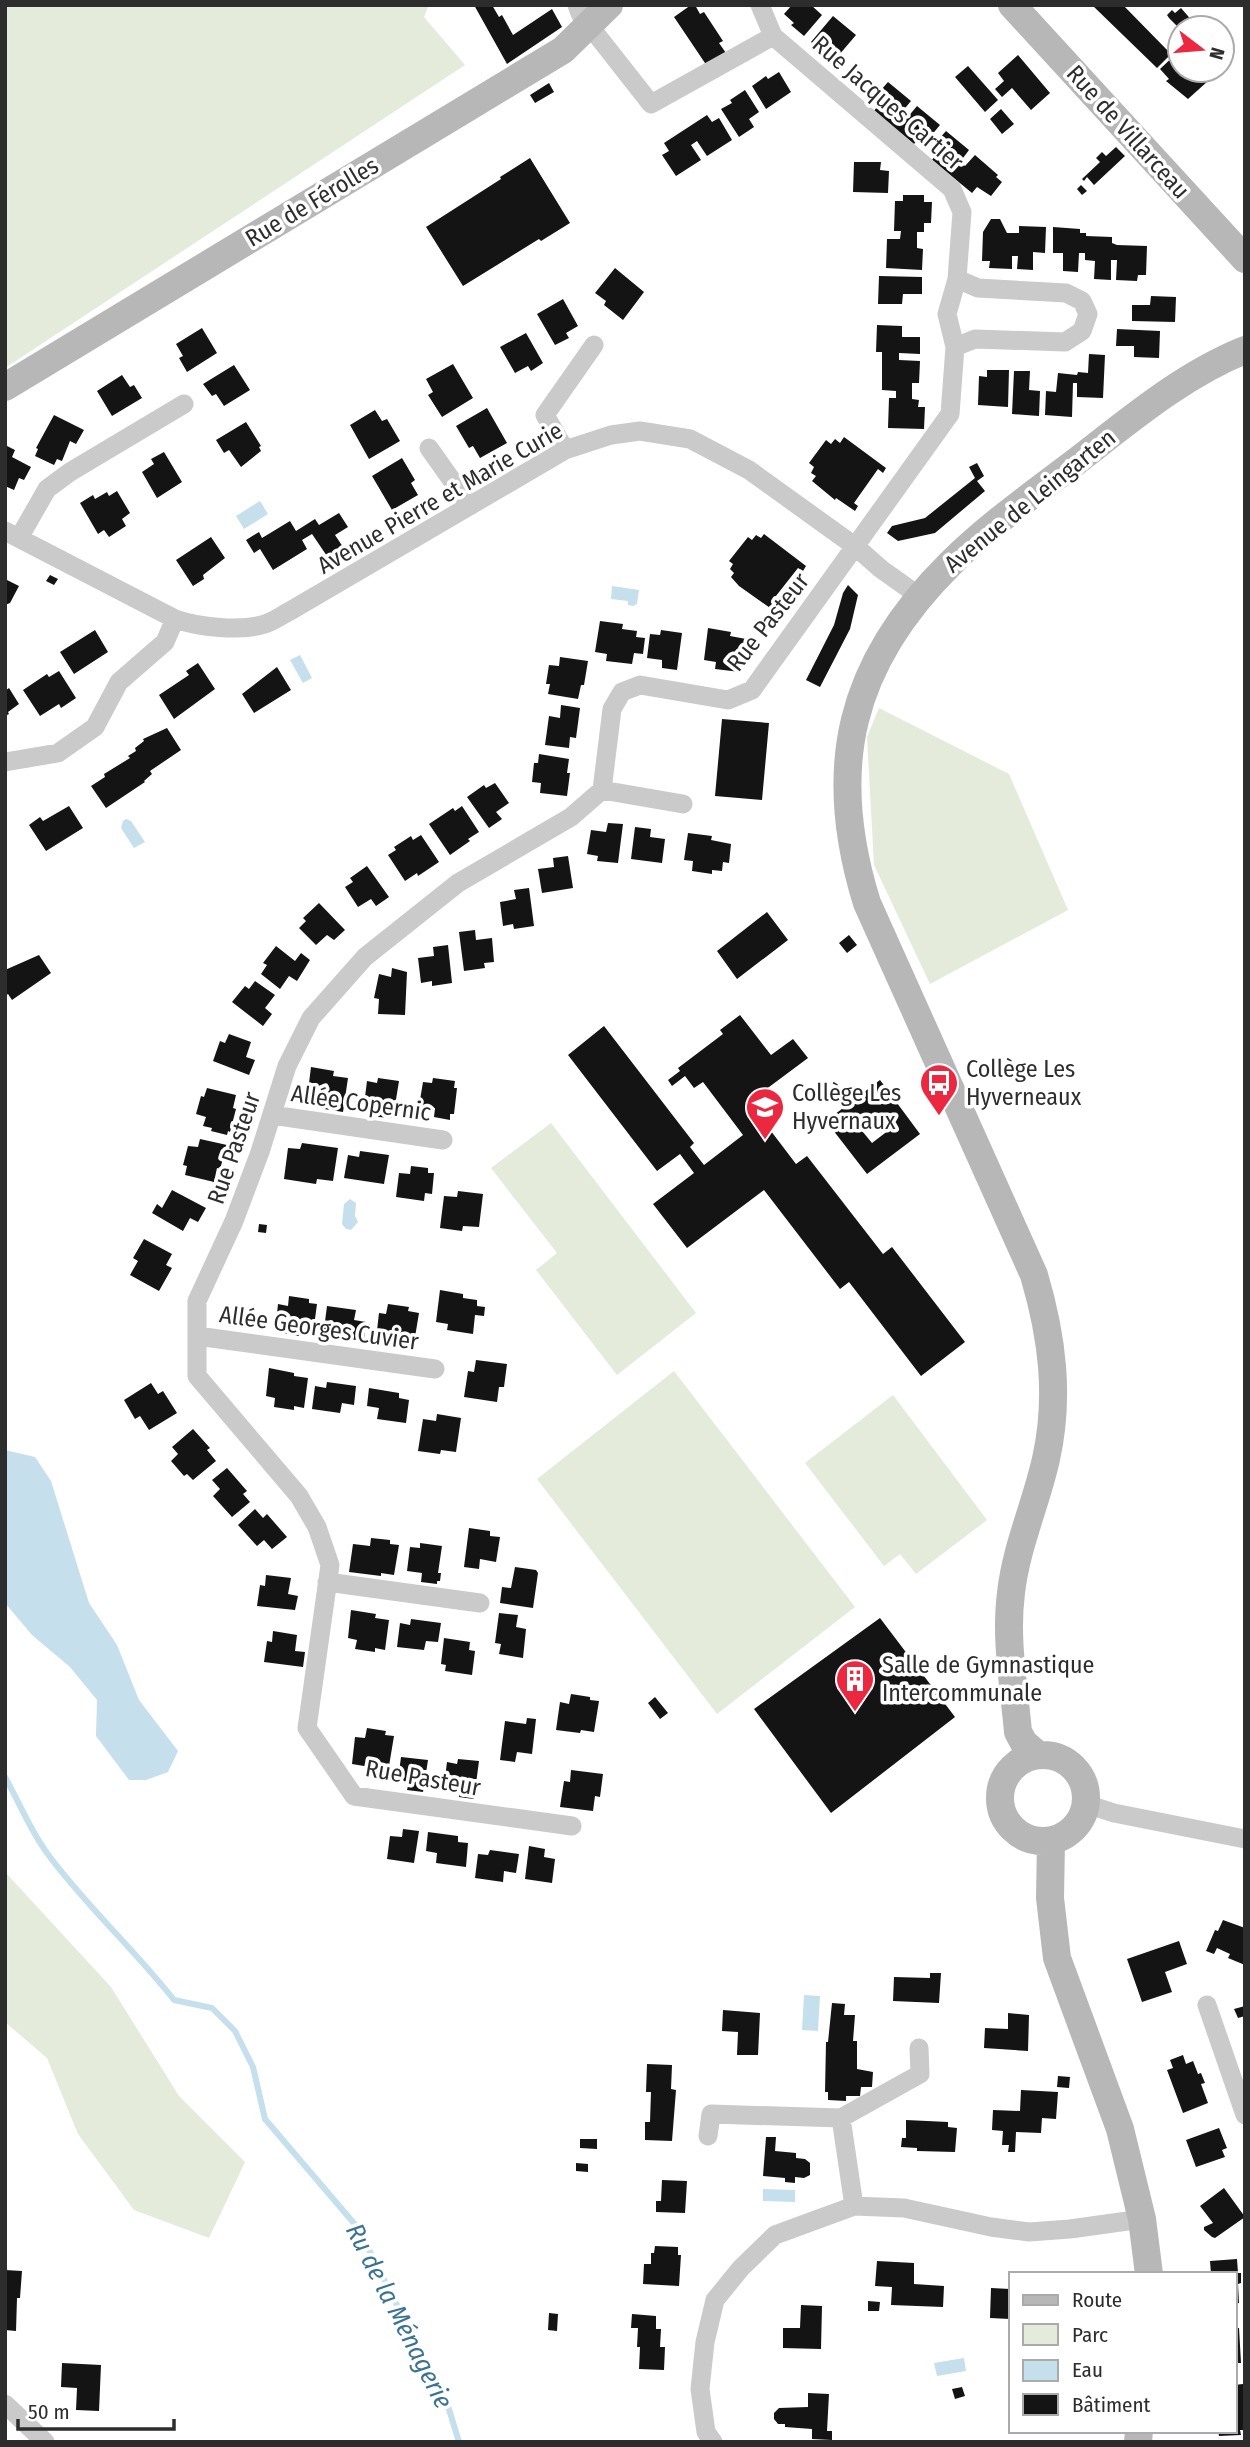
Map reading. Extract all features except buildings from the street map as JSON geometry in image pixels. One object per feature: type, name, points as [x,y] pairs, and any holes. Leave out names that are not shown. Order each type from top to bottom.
[{"type":"street","name":"Rue de Férolles","points":[[5,387],[563,50],[583,16],[609,5]]},
{"type":"street","points":[[583,16],[651,104],[773,36],[760,5]]},
{"type":"street","name":"Rue de Villarceau","points":[[1012,5],[1245,259]]},
{"type":"street","name":"Rue Jacques Cartier","points":[[773,36],[952,189],[961,212],[957,279],[947,314],[955,347],[950,414],[856,547]]},
{"type":"street","points":[[955,347],[975,339],[1065,342],[1082,331],[1088,314],[1082,300],[1066,293],[978,288],[957,279]]},
{"type":"street","points":[[565,450],[545,415],[594,345]]},
{"type":"street","name":"Avenue de Leingarten","points":[[1038,1755],[1024,1743],[1018,1732],[1009,1636],[1011,1592],[1022,1540],[1046,1459],[1053,1410],[1054,1371],[1045,1314],[1034,1275],[867,903],[854,862],[850,829],[848,755],[858,704],[878,655],[893,629],[919,596],[951,563],[1002,518],[1151,404],[1245,350]]},
{"type":"street","points":[[12,534],[47,489],[184,404]]},
{"type":"street","name":"Avenue Pierre et Marie Curie","points":[[12,534],[175,619],[192,625],[224,628],[264,625],[565,450],[611,435],[640,431],[690,439],[749,470],[919,596]]},
{"type":"street","points":[[429,448],[470,506]]},
{"type":"street","name":"Rue Pasteur","points":[[572,1826],[354,1796],[307,1728],[330,1565],[317,1527],[299,1496],[197,1376],[197,1301],[234,1221],[287,1066],[311,1018],[365,957],[458,883],[571,817],[602,790],[612,709],[622,692],[640,685],[728,699],[752,690],[856,547]]},
{"type":"street","points":[[5,762],[58,753],[94,727],[119,682],[165,642],[175,619]]},
{"type":"street","points":[[602,790],[682,804]]},
{"type":"street","name":"Allée Copernic","points":[[272,1115],[443,1140]]},
{"type":"street","name":"Allée Georges Cuvier","points":[[197,1336],[435,1369]]},
{"type":"street","points":[[327,1582],[480,1603]]},
{"type":"street","points":[[1051,1755],[1064,1759],[1082,1778],[1086,1804],[1075,1828],[1051,1841],[1038,1841],[1016,1831],[1002,1811],[1002,1783],[1015,1765],[1026,1758],[1051,1755]]},
{"type":"street","points":[[1086,1804],[1114,1813],[1245,1839]]},
{"type":"street","points":[[1051,1841],[1050,1898],[1057,1958],[1121,2129],[1142,2219],[1149,2272]]},
{"type":"street","points":[[1207,2005],[1245,2115]]},
{"type":"street","points":[[708,2136],[711,2114],[841,2118],[920,2074],[919,2048]]},
{"type":"street","points":[[841,2118],[854,2206]]},
{"type":"street","points":[[713,2442],[706,2432],[700,2389],[705,2342],[715,2300],[741,2268],[775,2235],[854,2206],[904,2208],[991,2228],[1029,2232],[1142,2219]]},
{"type":"street","points":[[5,2404],[45,2442]]},
{"type":"green space","points":[[5,5],[429,5],[424,17],[465,65],[5,368]]},
{"type":"green space","points":[[879,708],[1009,774],[1068,910],[930,984],[874,865],[867,737]]},
{"type":"green space","points":[[551,1123],[696,1313],[617,1375],[536,1270],[557,1253],[491,1168]]},
{"type":"green space","points":[[674,1371],[855,1607],[717,1714],[537,1479]]},
{"type":"green space","points":[[893,1395],[987,1520],[916,1574],[900,1554],[884,1566],[805,1463]]},
{"type":"green space","points":[[5,1872],[111,1987],[179,2096],[245,2162],[209,2238],[134,2210],[78,2134],[47,2058],[5,2022]]},
{"type":"water","points":[[260,501],[268,514],[244,529],[236,516]]},
{"type":"water","points":[[612,586],[639,590],[637,604],[633,606],[628,605],[628,601],[611,599]]},
{"type":"water","points":[[300,655],[312,678],[303,683],[290,660]]},
{"type":"water","points":[[126,819],[131,821],[145,842],[134,848],[121,828]]},
{"type":"water","points":[[350,1199],[356,1203],[355,1216],[358,1222],[351,1230],[342,1224],[344,1204]]},
{"type":"water","points":[[5,1450],[35,1457],[51,1481],[89,1603],[117,1645],[139,1700],[178,1751],[168,1772],[146,1780],[129,1780],[96,1736],[97,1700],[70,1667],[32,1635],[5,1603]]},
{"type":"water","points":[[804,1995],[820,1996],[818,2031],[802,2030]]},
{"type":"water","points":[[763,2189],[795,2190],[795,2202],[763,2201]]},
{"type":"water","points":[[964,2358],[966,2371],[937,2376],[934,2363]]},
{"type":"waterway","name":"Ru de la Ménagerie","points":[[5,1777],[47,1853],[77,1891],[174,2000],[212,2008],[235,2031],[253,2067],[265,2119],[358,2228],[448,2406],[459,2442]]},
{"type":"place","name":"Collège Les Hyverneaux","points":[[939,1117]]},
{"type":"place","name":"Collège Les Hyvernaux","points":[[765,1141]]},
{"type":"place","name":"Salle de Gymnastique Intercommunale","points":[[855,1713]]}]
